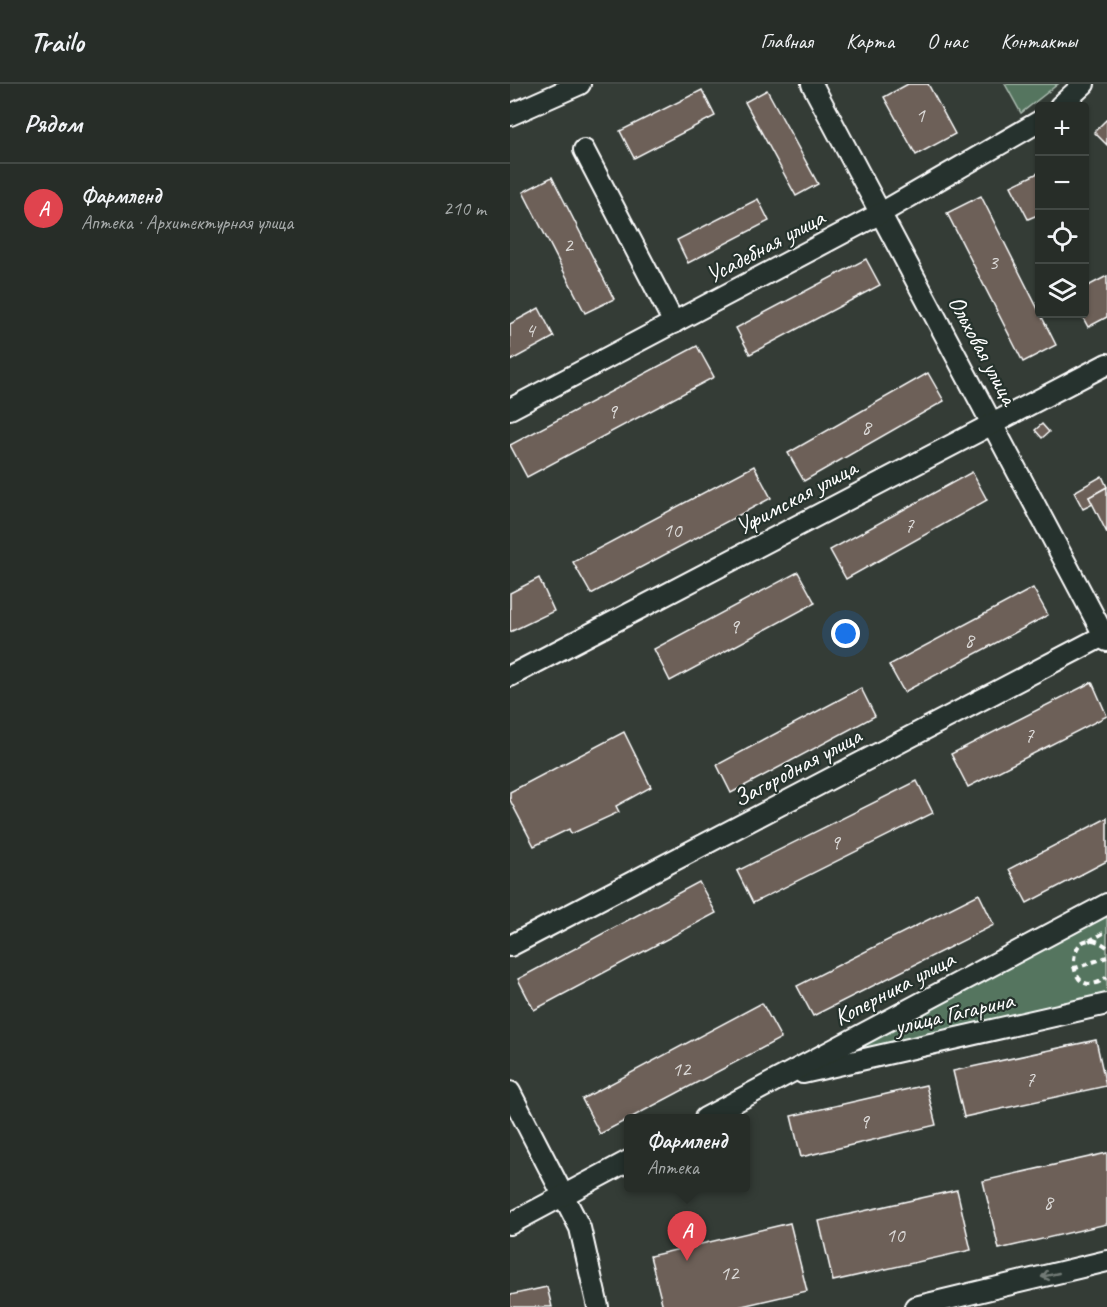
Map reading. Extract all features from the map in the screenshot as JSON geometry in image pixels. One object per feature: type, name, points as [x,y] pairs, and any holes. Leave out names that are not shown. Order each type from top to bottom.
[{"type":"street","points":[[510,115],[580,84]]},
{"type":"street","name":"Ольховая улица","points":[[812,84],[1106,637]]},
{"type":"street","points":[[1064,102],[1084,84]]},
{"type":"street","name":"Усадебная улица","points":[[510,409],[881,213],[1035,124]]},
{"type":"street","points":[[584,150],[674,323]]},
{"type":"street","name":"Уфимская улица","points":[[510,676],[1107,364]]},
{"type":"street","name":"Загородная улица","points":[[510,946],[1106,637]]},
{"type":"street","name":"Коперника улица","points":[[714,1114],[1107,904]]},
{"type":"street","name":"улица Гагарина","points":[[777,1079],[1107,1004]]},
{"type":"street","points":[[510,1092],[580,1228],[598,1307]]},
{"type":"street","points":[[510,1224],[624,1163]]},
{"type":"street","points":[[915,1307],[1107,1262]]},
{"type":"path","points":[[1106,979],[1097,983],[1083,981],[1073,969],[1075,951],[1107,931]]},
{"type":"path","points":[[1085,943],[1098,942],[1107,947]]},
{"type":"path","points":[[1073,969],[1107,957]]},
{"type":"green space","points":[[1005,84],[1058,84],[1035,102],[1021,113]]},
{"type":"green space","points":[[1107,912],[1107,994],[866,1049],[864,1044]]},
{"type":"building","points":[[908,84],[928,84],[955,134],[916,155],[884,97]]},
{"type":"building","points":[[702,90],[715,116],[634,158],[620,131]]},
{"type":"building","points":[[767,90],[818,184],[796,196],[745,102]]},
{"type":"building","points":[[1107,119],[1107,145],[1094,132]]},
{"type":"building","points":[[1035,174],[1035,216],[1028,219],[1011,186]]},
{"type":"building","points":[[552,177],[614,299],[585,313],[523,192]]},
{"type":"building","points":[[981,196],[1035,303],[1035,318],[1042,318],[1056,345],[1023,362],[947,213]]},
{"type":"building","points":[[758,199],[769,221],[688,263],[677,240]]},
{"type":"building","points":[[866,259],[880,285],[750,354],[736,328]]},
{"type":"building","points":[[1107,276],[1107,317],[1088,327],[1083,318],[1089,318],[1089,285]]},
{"type":"building","points":[[539,308],[554,337],[510,361],[510,324]]},
{"type":"building","points":[[697,346],[714,377],[527,477],[510,445]]},
{"type":"building","points":[[928,373],[944,401],[804,481],[788,453]]},
{"type":"building","points":[[1042,424],[1049,432],[1042,438],[1035,430]]},
{"type":"building","points":[[754,466],[771,498],[591,594],[573,562]]},
{"type":"building","points":[[972,472],[987,500],[846,579],[830,550]]},
{"type":"building","points":[[1102,476],[1107,487],[1089,497],[1093,504],[1083,509],[1074,492]]},
{"type":"building","points":[[1107,487],[1107,533],[1089,497]]},
{"type":"building","points":[[798,572],[815,603],[670,681],[654,649]]},
{"type":"building","points":[[539,578],[554,611],[510,632],[510,593]]},
{"type":"building","points":[[1033,588],[1048,615],[904,692],[889,665]]},
{"type":"building","points":[[1092,682],[1107,716],[968,787],[951,754]]},
{"type":"building","points":[[861,688],[875,716],[731,793],[717,765]]},
{"type":"building","points":[[624,732],[651,787],[616,806],[619,812],[571,834],[569,829],[534,846],[510,800],[510,792]]},
{"type":"building","points":[[917,781],[933,813],[753,903],[737,871]]},
{"type":"building","points":[[1107,818],[1107,861],[1027,903],[1009,869]]},
{"type":"building","points":[[699,882],[716,913],[534,1010],[518,979]]},
{"type":"building","points":[[979,894],[994,925],[813,1016],[797,986]]},
{"type":"building","points":[[762,1003],[781,1038],[638,1114],[624,1114],[624,1121],[600,1134],[582,1099]]},
{"type":"building","points":[[1096,1040],[1106,1086],[964,1117],[953,1071]]},
{"type":"building","points":[[926,1085],[936,1125],[801,1157],[791,1116]]},
{"type":"building","points":[[1107,1153],[1107,1224],[999,1249],[983,1181]]},
{"type":"building","points":[[957,1190],[971,1250],[833,1281],[819,1221]]},
{"type":"building","points":[[790,1223],[807,1291],[738,1307],[663,1307],[650,1256]]},
{"type":"building","points":[[547,1287],[552,1307],[510,1307],[510,1295]]},
{"type":"place","name":"Фармленд","points":[[687,1261]]}]
